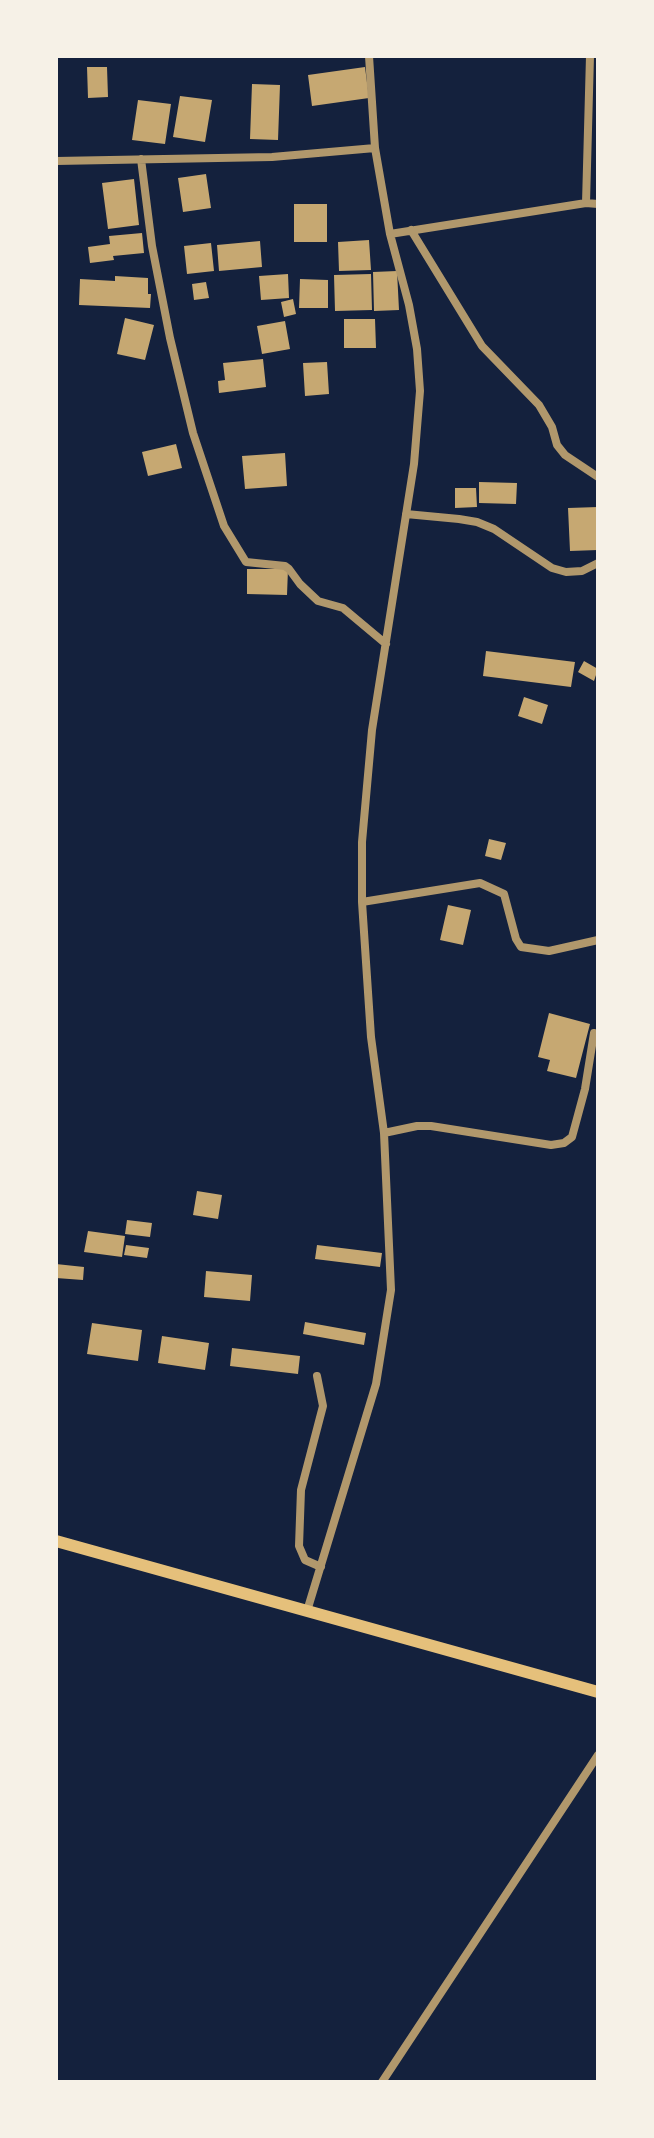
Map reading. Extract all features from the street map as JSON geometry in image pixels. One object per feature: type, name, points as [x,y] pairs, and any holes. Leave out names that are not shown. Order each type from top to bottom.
[{"type":"main road","points":[[56,1541],[598,1692]]},
{"type":"street","points":[[307,1611],[376,1384],[391,1290],[384,1133],[371,1037],[362,902],[362,842],[370,744],[414,464],[420,391],[409,305],[390,234],[375,148],[369,56]]},
{"type":"street","points":[[586,203],[590,56]]},
{"type":"street","points":[[56,161],[272,157],[375,148]]},
{"type":"street","points":[[141,159],[152,246],[170,338],[193,433],[224,526],[246,562],[289,569],[318,601],[343,608],[386,644]]},
{"type":"street","points":[[390,234],[586,203],[598,204]]},
{"type":"street","points":[[411,230],[482,346],[539,405],[552,427],[557,445],[565,455],[598,477]]},
{"type":"street","points":[[406,514],[477,522],[494,529],[552,568],[566,572],[582,571],[598,563]]},
{"type":"street","points":[[362,902],[480,883],[504,894],[521,947],[549,951],[598,940]]},
{"type":"street","points":[[384,1133],[431,1126],[551,1145],[564,1143],[572,1137],[585,1089],[594,1033]]},
{"type":"street","points":[[317,1376],[323,1406],[301,1490],[299,1546],[305,1560],[321,1567]]},
{"type":"street","points":[[382,2082],[598,1755]]},
{"type":"building","points":[[87,67],[107,67],[108,97],[88,98]]},
{"type":"building","points":[[365,67],[369,98],[312,106],[308,75]]},
{"type":"building","points":[[252,84],[280,85],[278,140],[250,139]]},
{"type":"building","points":[[180,96],[212,100],[205,142],[173,137]]},
{"type":"building","points":[[138,100],[171,104],[165,144],[132,140]]},
{"type":"building","points":[[206,174],[211,208],[183,212],[178,178]]},
{"type":"building","points":[[134,179],[139,225],[108,229],[102,183]]},
{"type":"building","points":[[294,204],[327,204],[327,242],[294,242]]},
{"type":"building","points":[[142,233],[144,253],[113,256],[114,260],[90,263],[88,247],[110,244],[109,236]]},
{"type":"building","points":[[369,240],[371,270],[339,271],[338,242]]},
{"type":"building","points":[[260,241],[262,267],[219,271],[217,245]]},
{"type":"building","points":[[211,243],[214,271],[187,274],[184,246]]},
{"type":"building","points":[[397,271],[399,310],[374,311],[373,272]]},
{"type":"building","points":[[288,274],[289,298],[261,300],[259,276]]},
{"type":"building","points":[[371,274],[372,310],[335,311],[334,275]]},
{"type":"building","points":[[115,276],[148,278],[150,308],[79,305],[80,279],[115,281]]},
{"type":"building","points":[[300,279],[328,280],[328,308],[299,308]]},
{"type":"building","points":[[206,282],[209,298],[194,300],[192,284]]},
{"type":"building","points":[[293,299],[296,314],[284,317],[281,302]]},
{"type":"building","points":[[125,318],[154,325],[145,360],[117,354]]},
{"type":"building","points":[[344,319],[375,319],[376,348],[344,348]]},
{"type":"building","points":[[285,321],[290,349],[262,354],[257,326]]},
{"type":"building","points":[[263,359],[266,387],[219,393],[218,381],[225,380],[223,363]]},
{"type":"building","points":[[327,362],[329,394],[305,396],[303,363]]},
{"type":"building","points":[[176,444],[182,468],[148,476],[142,452]]},
{"type":"building","points":[[285,453],[287,486],[245,489],[242,456]]},
{"type":"building","points":[[479,482],[517,483],[516,504],[479,503]]},
{"type":"building","points":[[455,488],[476,488],[477,507],[455,508]]},
{"type":"building","points":[[598,507],[598,550],[570,551],[568,508]]},
{"type":"building","points":[[247,569],[288,569],[287,595],[247,594]]},
{"type":"building","points":[[486,651],[575,662],[571,687],[483,676]]},
{"type":"building","points":[[584,661],[598,669],[594,681],[578,672]]},
{"type":"building","points":[[524,697],[548,705],[542,724],[518,716]]},
{"type":"building","points":[[489,839],[506,843],[501,860],[485,856]]},
{"type":"building","points":[[448,905],[471,910],[463,945],[440,940]]},
{"type":"building","points":[[549,1013],[590,1024],[576,1078],[547,1071],[550,1060],[538,1057]]},
{"type":"building","points":[[197,1191],[222,1195],[218,1219],[193,1215]]},
{"type":"building","points":[[127,1220],[152,1223],[150,1237],[125,1234]]},
{"type":"building","points":[[88,1231],[125,1236],[122,1257],[84,1252]]},
{"type":"building","points":[[126,1245],[149,1248],[147,1258],[124,1255]]},
{"type":"building","points":[[317,1245],[382,1253],[380,1267],[315,1259]]},
{"type":"building","points":[[56,1264],[84,1267],[83,1280],[56,1278]]},
{"type":"building","points":[[206,1271],[252,1275],[250,1301],[204,1297]]},
{"type":"building","points":[[305,1322],[366,1333],[364,1345],[303,1334]]},
{"type":"building","points":[[92,1323],[142,1330],[138,1361],[87,1354]]},
{"type":"building","points":[[162,1336],[209,1343],[205,1370],[158,1363]]},
{"type":"building","points":[[232,1348],[300,1356],[298,1374],[230,1366]]}]
